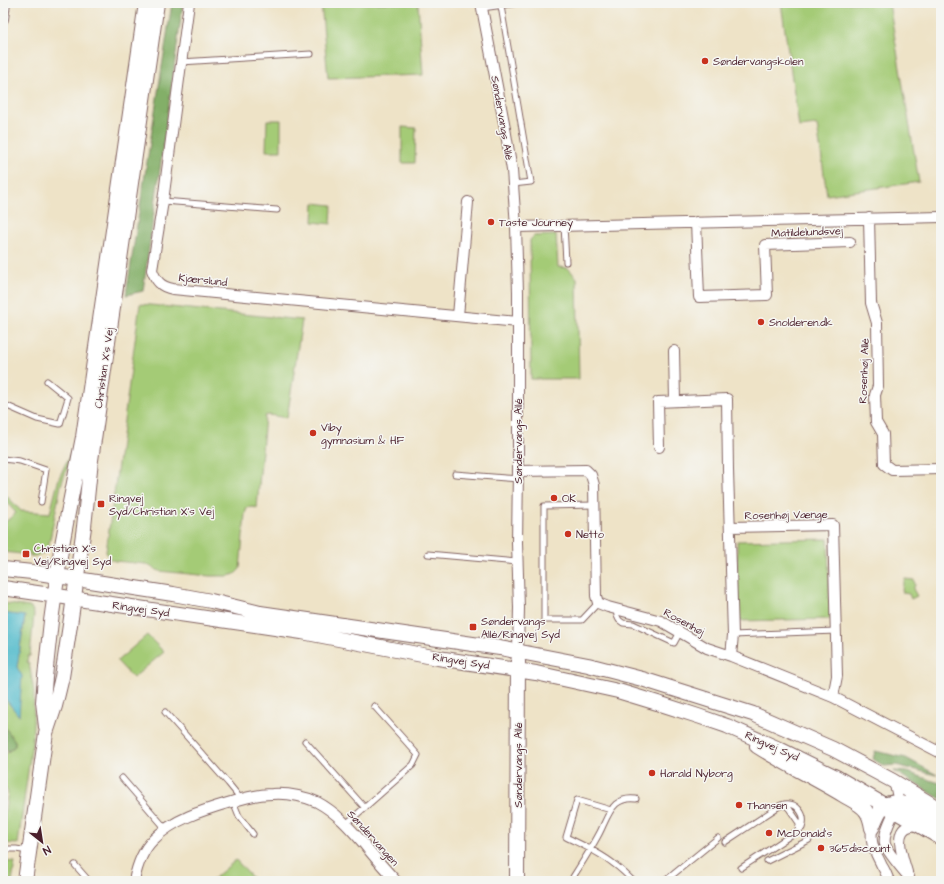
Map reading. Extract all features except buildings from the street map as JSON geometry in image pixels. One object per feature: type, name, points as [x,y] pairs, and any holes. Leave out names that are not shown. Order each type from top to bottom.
[{"type":"main road","name":"Christian X's Vej","points":[[46,732],[43,702],[44,677],[55,596],[68,513],[83,437],[146,3]]},
{"type":"main road","name":"Christian X's Vej","points":[[25,881],[46,732],[55,706],[62,677],[77,579],[91,460],[156,3]]},
{"type":"main road","name":"Ringvej Syd","points":[[3,569],[32,572],[174,594],[260,613],[518,651],[588,665],[642,679],[753,714],[833,749],[893,781],[941,810]]},
{"type":"main road","name":"Ringvej Syd","points":[[3,588],[302,632],[438,658],[518,670],[565,679],[618,692],[664,705],[727,726],[780,749],[893,806],[920,826],[941,838]]},
{"type":"main road","name":"Søndervangs Allé","points":[[518,651],[518,881]]},
{"type":"main road","points":[[727,726],[774,758],[830,787],[862,807],[869,815],[872,828]]},
{"type":"main road","points":[[872,828],[880,810],[893,806],[911,806],[941,824]]},
{"type":"street","points":[[3,19],[6,3]]},
{"type":"street","name":"Kjærslund","points":[[189,3],[163,201],[152,270],[155,278],[165,288],[518,322]]},
{"type":"street","name":"Søndervangs Allé","points":[[482,6],[512,170],[516,226],[518,269],[518,651]]},
{"type":"street","points":[[458,316],[468,202]]},
{"type":"street","name":"Matildelundsvej","points":[[516,226],[941,217]]},
{"type":"street","name":"Rosenhøj Allé","points":[[869,218],[871,303],[877,324],[878,386],[875,395],[876,422],[884,434],[884,464],[892,470],[941,469]]},
{"type":"street","name":"Matildelundsvej","points":[[696,222],[699,297],[767,295],[765,245],[850,242]]},
{"type":"street","points":[[674,351],[675,401]]},
{"type":"street","name":"Rosenhøj Vænge","points":[[659,447],[658,402],[727,399],[733,635],[732,656]]},
{"type":"street","points":[[518,475],[586,470],[591,475],[594,485],[596,596],[598,603]]},
{"type":"street","name":"Rosenhøj Vænge","points":[[730,528],[833,526],[837,676],[833,697]]},
{"type":"street","name":"Rosenhøj","points":[[598,603],[661,621],[707,648],[732,656],[833,697],[940,749]]},
{"type":"street","points":[[893,781],[898,795],[893,806],[885,842],[887,848],[909,879]]},
{"type":"street","name":"Søndervangen","points":[[134,881],[136,870],[143,853],[152,840],[166,829],[207,809],[257,795],[272,794],[294,796],[317,803],[334,813],[346,824],[389,879]]},
{"type":"street","points":[[909,879],[900,845],[900,839],[907,827],[920,826]]},
{"type":"street","points":[[872,828],[872,845],[889,881]]},
{"type":"lane","points":[[482,6],[501,6],[519,3]]},
{"type":"lane","points":[[501,6],[531,182],[513,184]]},
{"type":"lane","points":[[182,62],[311,54]]},
{"type":"lane","points":[[163,201],[276,210]]},
{"type":"lane","points":[[564,225],[566,262]]},
{"type":"lane","points":[[3,406],[5,405],[38,419],[60,424],[68,398],[47,381]]},
{"type":"lane","points":[[3,458],[20,461],[46,470],[41,502]]},
{"type":"lane","points":[[455,474],[518,475]]},
{"type":"lane","points":[[594,505],[544,506],[544,620],[582,620],[598,603]]},
{"type":"lane","points":[[428,554],[517,562]]},
{"type":"lane","points":[[616,609],[617,616],[623,623],[633,624],[674,643],[680,632]]},
{"type":"lane","points":[[733,635],[836,632]]},
{"type":"lane","points":[[346,824],[413,765],[418,755],[374,706]]},
{"type":"lane","points":[[165,712],[238,794],[236,800],[239,816],[253,834]]},
{"type":"lane","points":[[305,741],[365,808]]},
{"type":"lane","points":[[122,778],[166,829]]},
{"type":"lane","points":[[572,881],[591,849],[611,810],[622,800],[629,798],[636,799]]},
{"type":"lane","points":[[611,810],[578,800],[566,837],[591,849],[614,864],[633,881]]},
{"type":"lane","points":[[725,842],[781,805],[791,804],[795,806],[803,816],[804,824],[802,828],[741,868]]},
{"type":"lane","points":[[665,881],[718,838]]},
{"type":"lane","points":[[767,861],[809,840]]},
{"type":"lane","points":[[3,849],[30,851]]},
{"type":"lane","points":[[75,865],[88,881]]},
{"type":"green space","points":[[172,3],[183,3],[143,291],[126,295]]},
{"type":"green space","points":[[321,3],[418,3],[423,75],[328,78]]},
{"type":"green space","points":[[781,3],[889,3],[919,182],[827,195],[817,125],[799,127]]},
{"type":"green space","points":[[267,120],[281,120],[281,151],[266,151]]},
{"type":"green space","points":[[402,127],[416,128],[415,163],[402,163]]},
{"type":"green space","points":[[314,203],[332,205],[331,224],[313,222]]},
{"type":"green space","points":[[556,235],[558,267],[568,268],[577,278],[579,379],[531,379],[530,240],[534,236]]},
{"type":"green space","points":[[140,304],[302,320],[287,418],[269,415],[265,416],[257,508],[247,508],[245,514],[240,569],[235,574],[228,576],[210,576],[159,571],[146,564],[109,559],[106,552]]},
{"type":"green space","points":[[70,454],[67,469],[61,485],[48,549],[42,554],[33,556],[30,556],[30,553],[22,552],[22,554],[3,552],[3,524],[16,513],[3,498],[3,492],[21,511],[50,513],[59,478]]},
{"type":"green space","points":[[828,539],[830,619],[738,621],[737,541]]},
{"type":"green space","points":[[905,579],[914,580],[915,585],[913,589],[917,596],[911,599],[909,594],[903,593],[902,591],[902,586]]},
{"type":"green space","points":[[3,603],[29,607],[32,609],[34,614],[30,656],[28,656],[27,662],[29,663],[34,692],[32,743],[18,844],[3,843],[3,822],[8,792],[3,785],[3,756],[15,746],[15,741],[3,725],[3,696],[19,715],[17,667],[25,617],[3,613]]},
{"type":"green space","points":[[147,635],[164,652],[133,678],[117,661]]},
{"type":"green space","points":[[3,725],[15,741],[15,746],[8,751],[3,745]]},
{"type":"green space","points":[[875,751],[906,758],[937,775],[896,765],[884,766],[873,759]]},
{"type":"green space","points":[[894,771],[907,772],[941,783],[941,799]]},
{"type":"green space","points":[[236,860],[255,881],[211,881]]},
{"type":"green space","points":[[3,861],[15,862],[12,881],[3,881]]},
{"type":"water","points":[[3,613],[25,616],[17,667],[22,676],[19,716],[3,696]]},
{"type":"place","name":"Søndervangskolen","points":[[705,61]]},
{"type":"place","name":"Taste Journey","points":[[491,222]]},
{"type":"place","name":"Snolderen.dk","points":[[761,322]]},
{"type":"place","name":"Viby gymnasium & HF","points":[[313,433]]},
{"type":"place","name":"OK","points":[[554,498]]},
{"type":"place","name":"Ringvej Syd/Christian X's Vej","points":[[101,504]]},
{"type":"place","name":"Netto","points":[[568,534]]},
{"type":"place","name":"Christian X's Vej/Ringvej Syd","points":[[26,554]]},
{"type":"place","name":"Søndervangs Allé/Ringvej Syd","points":[[473,627]]},
{"type":"place","name":"Harald Nyborg","points":[[652,773]]},
{"type":"place","name":"Thansen","points":[[739,805]]},
{"type":"place","name":"McDonald's","points":[[769,833]]},
{"type":"place","name":"365discount","points":[[821,848]]}]
